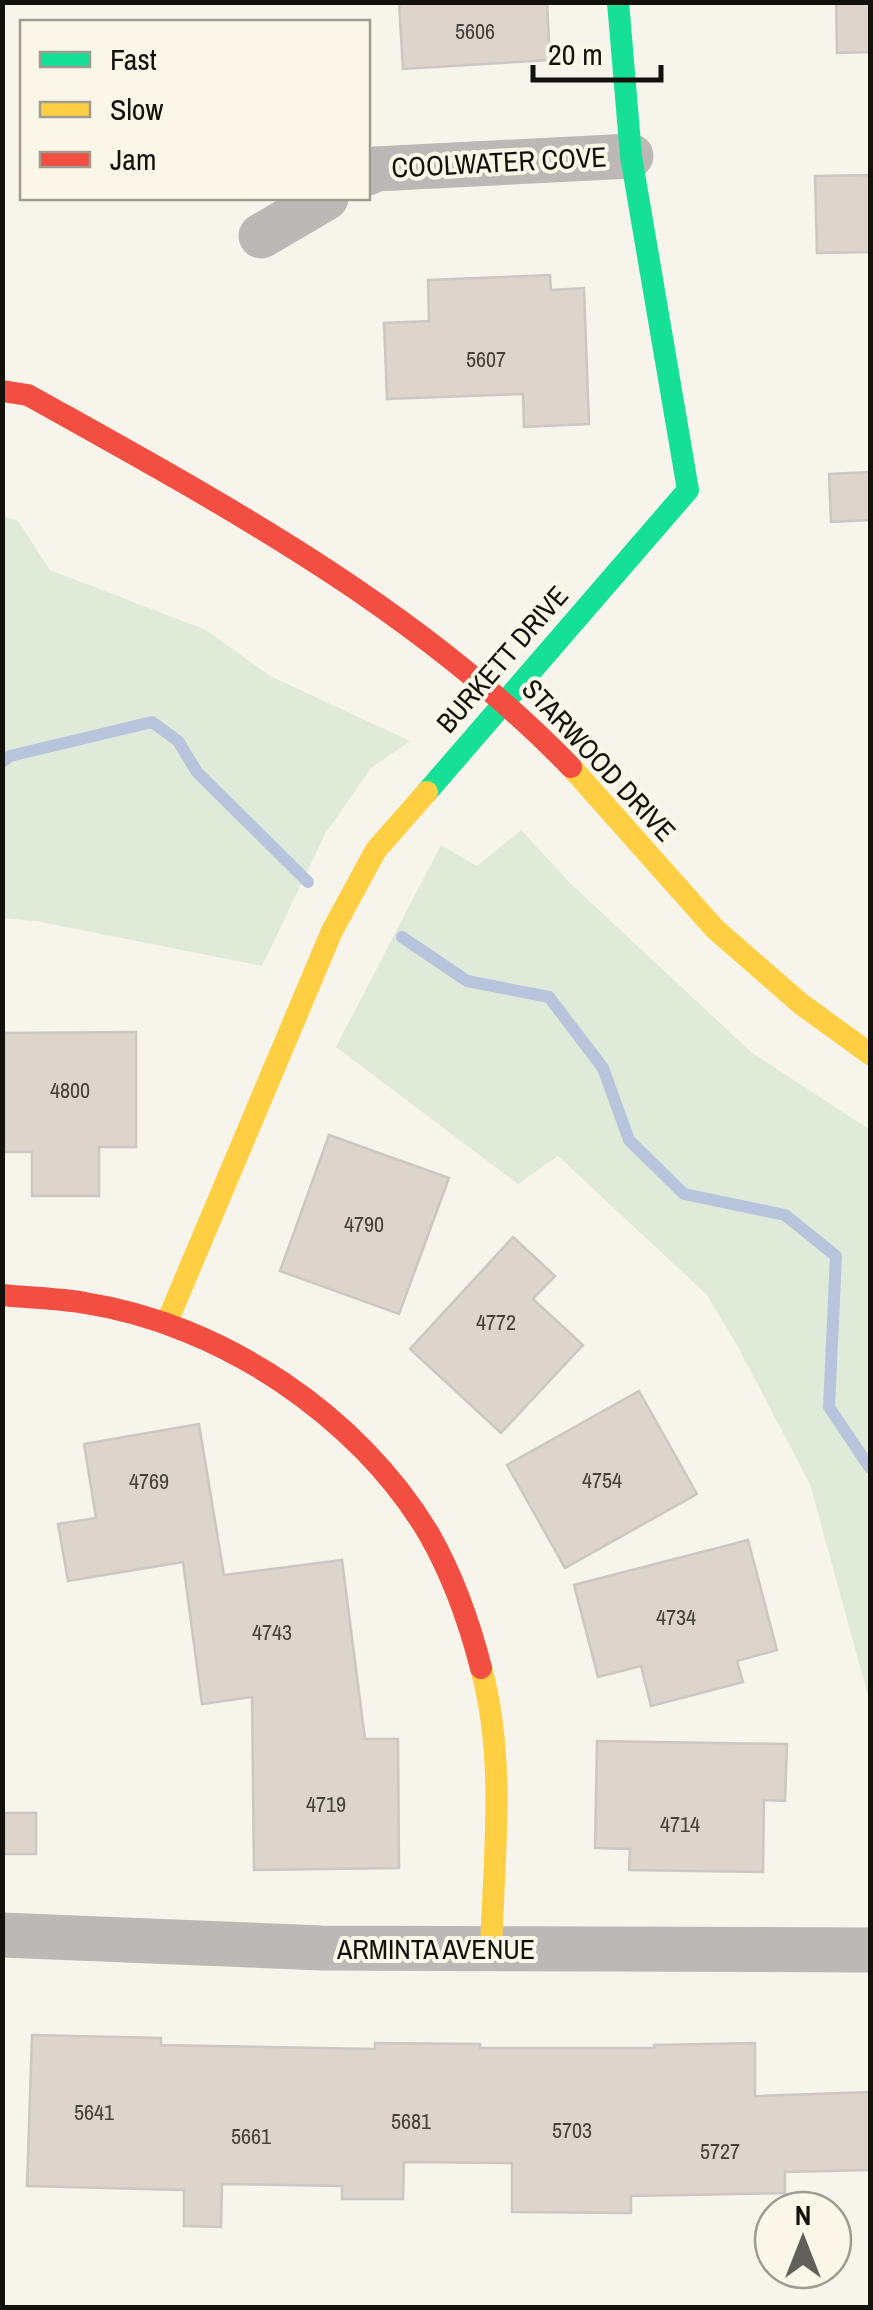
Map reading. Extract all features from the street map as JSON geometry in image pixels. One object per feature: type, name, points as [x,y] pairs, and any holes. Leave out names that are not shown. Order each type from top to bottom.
[{"type":"street","name":"BURKETT DRIVE","points":[[168,1322],[274,1066],[351,892],[376,850],[688,490],[632,156],[618,2]]},
{"type":"street","name":"COOLWATER COVE","points":[[370,172],[632,156]]},
{"type":"street","points":[[261,236],[323,200]]},
{"type":"street","name":"STARWOOD DRIVE","points":[[2,390],[28,395],[314,558],[418,629],[506,704],[598,796],[696,910],[796,1000],[870,1054]]},
{"type":"street","points":[[2,1295],[39,1295],[100,1303],[168,1322],[255,1364],[333,1418],[381,1466],[424,1526],[442,1560],[470,1624],[484,1675],[495,1755],[491,1950]]},
{"type":"street","name":"ARMINTA AVENUE","points":[[2,1935],[322,1948],[870,1950]]},
{"type":"green space","points":[[2,516],[18,521],[50,570],[206,630],[270,676],[410,741],[371,768],[325,834],[262,966],[36,921],[3,918]]},
{"type":"green space","points":[[521,830],[571,884],[751,1052],[870,1130],[870,1703],[810,1484],[707,1295],[558,1156],[518,1184],[336,1047],[441,845],[477,866]]},
{"type":"building","points":[[399,2],[547,2],[550,60],[403,69]]},
{"type":"building","points":[[836,2],[870,2],[870,52],[837,53]]},
{"type":"building","points":[[870,175],[870,252],[817,253],[815,176]]},
{"type":"building","points":[[550,275],[551,290],[584,288],[589,424],[524,427],[523,394],[387,399],[384,323],[429,321],[428,280]]},
{"type":"building","points":[[870,472],[870,520],[831,522],[829,474]]},
{"type":"building","points":[[136,1032],[136,1147],[99,1147],[99,1196],[32,1196],[32,1152],[4,1152],[4,1033]]},
{"type":"building","points":[[329,1135],[449,1178],[399,1314],[280,1271]]},
{"type":"building","points":[[513,1237],[555,1276],[533,1299],[583,1345],[501,1433],[410,1349]]},
{"type":"building","points":[[639,1391],[697,1494],[565,1568],[507,1465]]},
{"type":"building","points":[[199,1424],[224,1575],[342,1560],[365,1739],[398,1739],[399,1868],[254,1870],[252,1697],[202,1704],[183,1562],[68,1581],[58,1524],[96,1518],[84,1444]]},
{"type":"building","points":[[748,1540],[777,1650],[737,1661],[743,1682],[651,1706],[641,1666],[598,1677],[574,1585]]},
{"type":"building","points":[[597,1741],[787,1744],[785,1801],[764,1800],[763,1872],[629,1870],[630,1849],[595,1848]]},
{"type":"building","points":[[2,1813],[36,1813],[36,1854],[2,1854]]},
{"type":"building","points":[[32,2035],[161,2038],[161,2045],[375,2049],[375,2043],[480,2044],[480,2048],[654,2048],[755,2043],[755,2096],[870,2092],[870,2170],[785,2172],[785,2190],[753,2190],[753,2194],[631,2196],[631,2213],[512,2212],[512,2163],[404,2162],[403,2199],[342,2199],[342,2186],[222,2184],[221,2227],[184,2226],[184,2190],[27,2186]]},
{"type":"waterway","points":[[2,762],[10,756],[152,722],[178,741],[197,772],[308,882]]},
{"type":"waterway","points":[[402,937],[467,981],[549,997],[603,1068],[629,1140],[684,1194],[785,1215],[836,1256],[829,1407],[870,1468]]},
{"type":"traffic: fast","points":[[427,792],[688,490],[631,156],[618,2]]},
{"type":"traffic: slow","points":[[571,767],[715,929],[801,1004],[870,1054]]},
{"type":"traffic: slow","points":[[167,1322],[332,931],[376,850],[427,792]]},
{"type":"traffic: slow","points":[[481,1668],[489,1702],[496,1772],[491,1949]]},
{"type":"traffic: jam","points":[[2,391],[28,395],[313,561],[447,656],[511,709],[571,767]]},
{"type":"traffic: jam","points":[[2,1295],[85,1303],[136,1314],[186,1331],[235,1354],[325,1414],[399,1491],[429,1534],[460,1599],[481,1668]]}]
